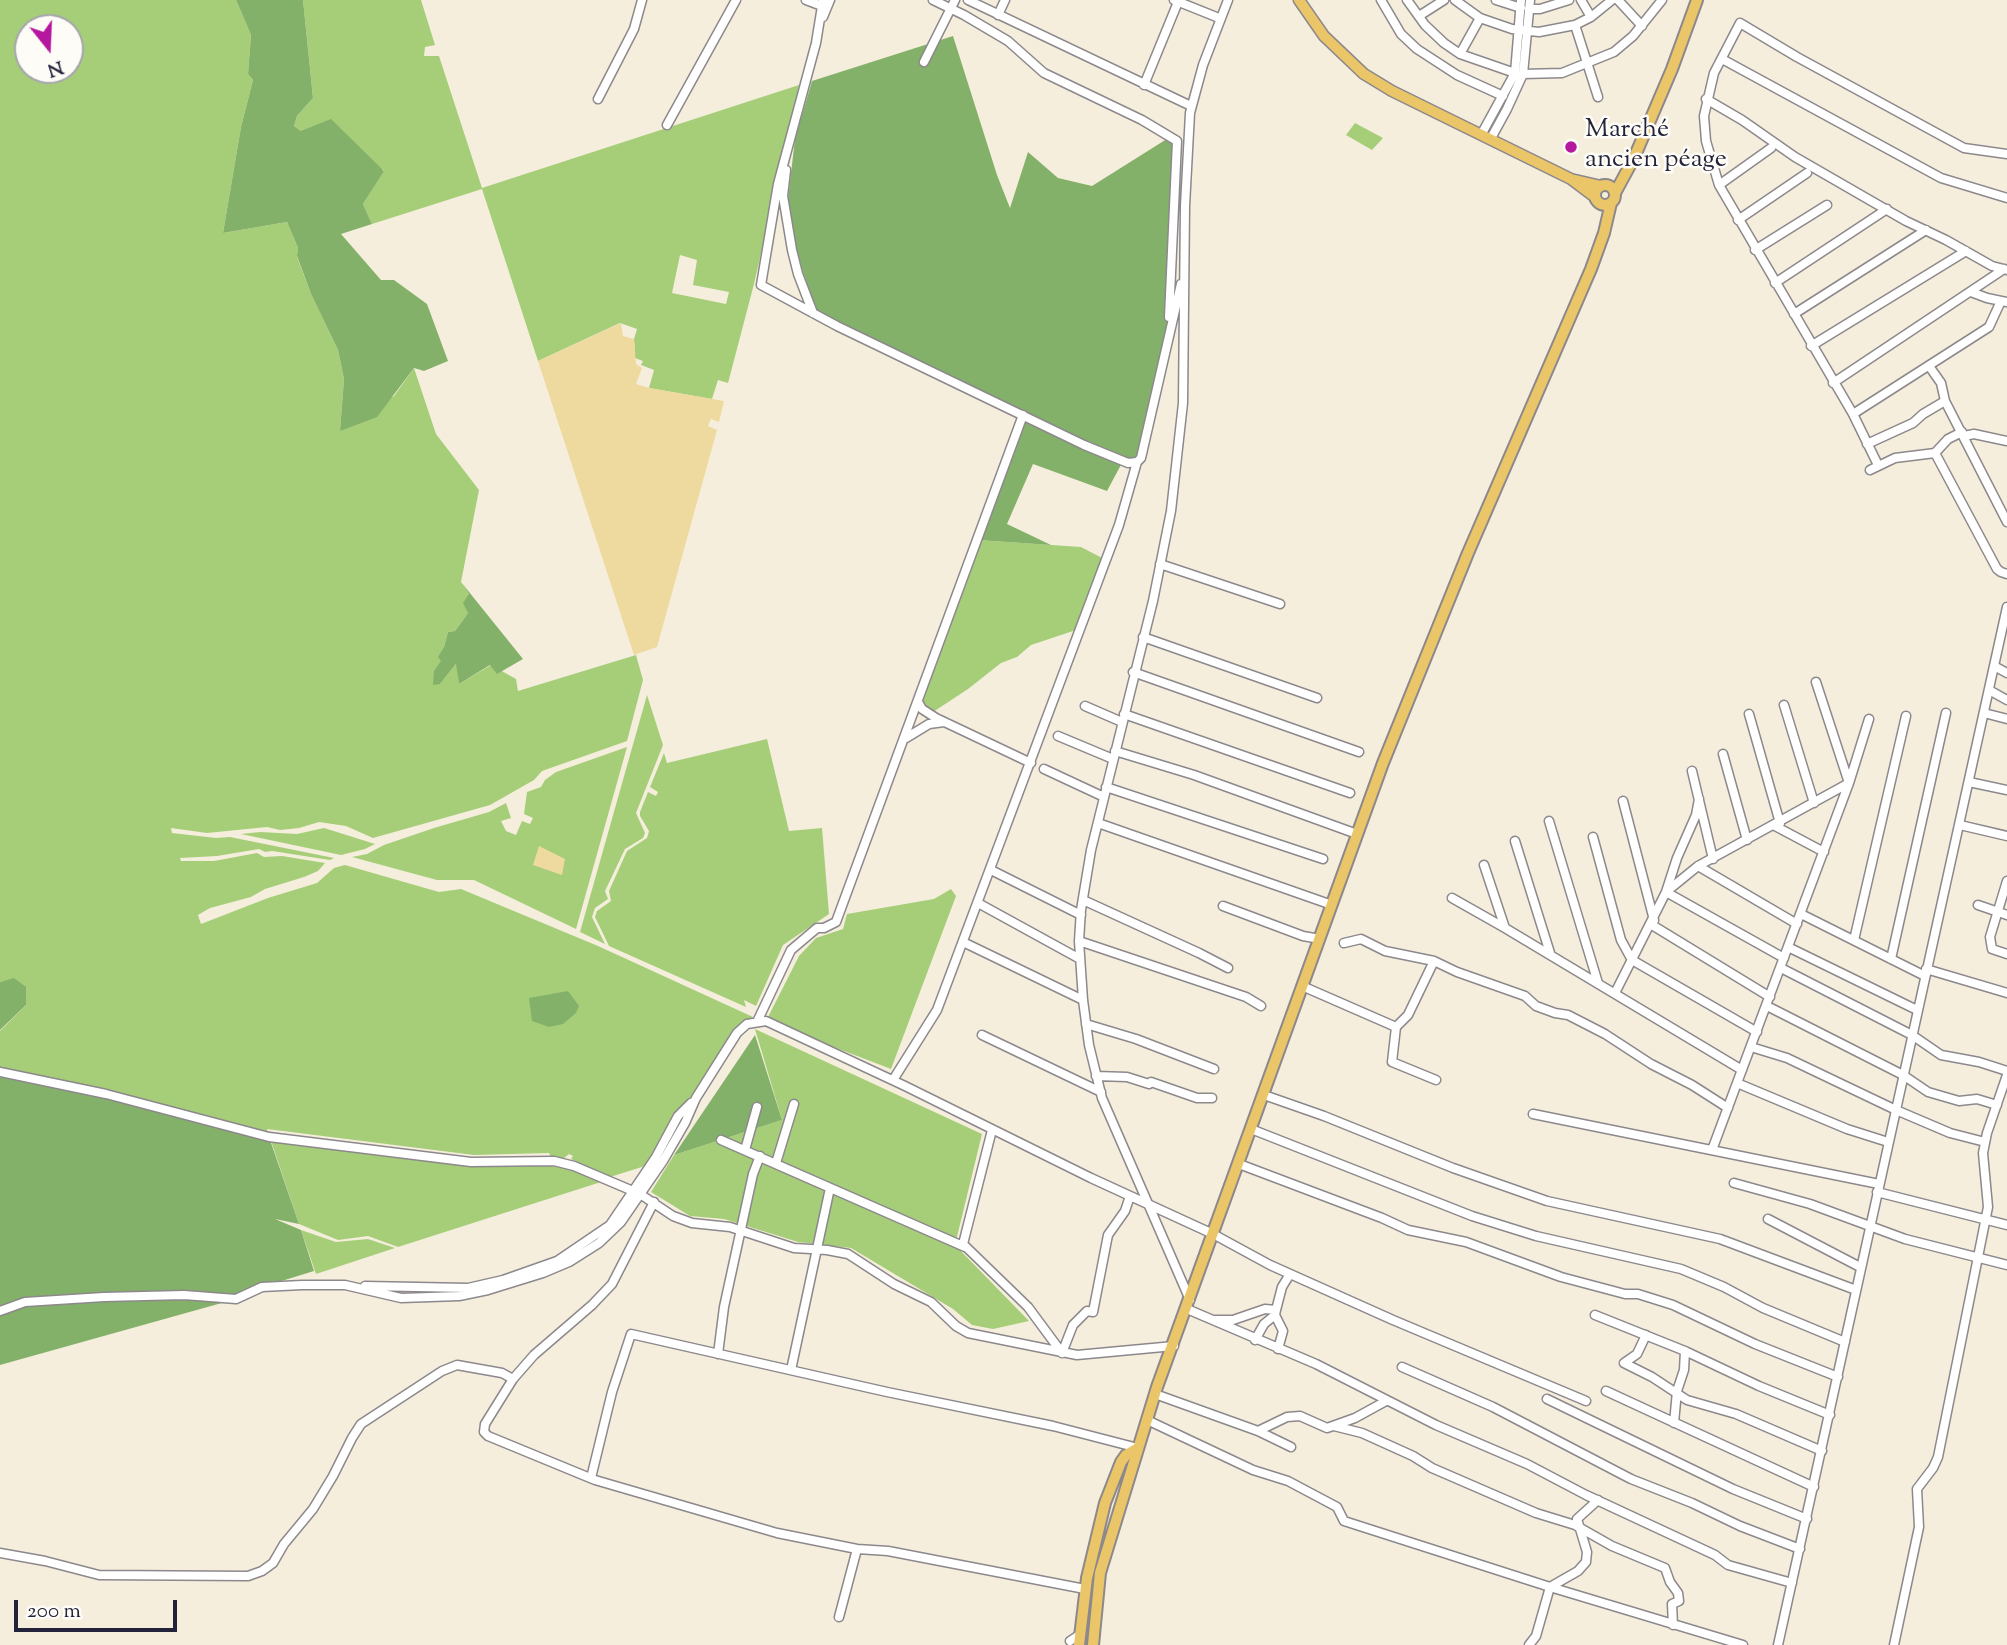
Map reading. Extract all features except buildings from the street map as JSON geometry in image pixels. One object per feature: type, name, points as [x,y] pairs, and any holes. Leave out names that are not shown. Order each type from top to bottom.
[{"type":"highway","points":[[1093,1645],[1100,1573],[1155,1394],[1382,765],[1468,554],[1579,297],[1606,228],[1606,195],[1634,158],[1672,69],[1697,0]]},
{"type":"highway","points":[[1076,1641],[1094,1544],[1111,1482],[1126,1455],[1138,1448]]},
{"type":"main road","points":[[1298,0],[1324,36],[1356,68],[1392,91],[1606,195]]},
{"type":"street","points":[[598,100],[634,29],[642,0]]},
{"type":"street","points":[[667,125],[736,0]]},
{"type":"street","points":[[806,0],[822,3],[817,35]]},
{"type":"street","points":[[830,0],[817,35],[775,195],[761,285],[1023,415],[1128,463],[1141,458],[1184,267]]},
{"type":"street","points":[[933,0],[1008,41],[1044,73],[1142,120],[1177,141],[1169,334]]},
{"type":"street","points":[[924,62],[955,0]]},
{"type":"street","points":[[968,0],[1191,106]]},
{"type":"street","points":[[998,15],[1005,0]]},
{"type":"street","points":[[1228,0],[1219,18],[1191,106],[1186,151],[1183,403],[1171,511],[1106,787],[1081,915],[1079,941],[1083,1000],[1101,1092],[1189,1304],[1213,1320],[1316,1364],[1385,1401],[1527,1464],[1715,1555],[1728,1565],[1792,1583]]},
{"type":"street","points":[[1381,0],[1401,34],[1416,49],[1457,75],[1503,96]]},
{"type":"street","points":[[1407,0],[1436,37],[1460,54],[1519,73],[1562,73],[1614,52],[1642,26],[1662,0]]},
{"type":"street","points":[[1419,16],[1444,0]]},
{"type":"street","points":[[1496,0],[1540,9],[1569,0]]},
{"type":"street","points":[[1581,0],[1591,18]]},
{"type":"street","points":[[1460,2],[1480,18],[1523,31],[1555,30],[1575,25],[1591,18],[1612,0]]},
{"type":"street","points":[[1618,0],[1642,26]]},
{"type":"street","points":[[1144,85],[1176,1],[1219,18]]},
{"type":"street","points":[[1485,137],[1507,109],[1519,73],[1525,4]]},
{"type":"street","points":[[1460,54],[1480,18]]},
{"type":"street","points":[[2007,154],[1964,148],[1740,23],[1714,73],[1706,99],[1706,141],[1719,185],[1853,414],[1867,444],[1874,468],[1903,456],[1935,453],[1948,439],[1963,434],[2007,441]]},
{"type":"street","points":[[1575,25],[1598,97]]},
{"type":"street","points":[[1722,59],[1941,178],[2007,198]]},
{"type":"street","points":[[1485,137],[1503,96],[1519,73]]},
{"type":"street","points":[[1706,99],[1795,157],[1992,266],[2006,269]]},
{"type":"street","points":[[790,138],[783,196],[798,274],[813,313]]},
{"type":"street","points":[[1719,185],[1771,148]]},
{"type":"street","points":[[1738,220],[1807,173]]},
{"type":"street","points":[[1755,250],[1828,205]]},
{"type":"street","points":[[1775,283],[1887,209]]},
{"type":"street","points":[[1794,314],[1926,230]]},
{"type":"street","points":[[1811,346],[1966,251]]},
{"type":"street","points":[[1833,383],[2006,269]]},
{"type":"street","points":[[1853,414],[1989,327],[2004,301],[1970,292]]},
{"type":"street","points":[[1929,366],[1941,383],[1945,401],[2007,522]]},
{"type":"street","points":[[1867,444],[1913,423],[1945,401]]},
{"type":"street","points":[[757,1022],[791,950],[817,928],[824,928],[836,922],[1023,415]]},
{"type":"street","points":[[1935,453],[1997,569],[2007,574]]},
{"type":"street","points":[[893,1080],[937,1010],[1119,525],[1137,461]]},
{"type":"street","points":[[1160,564],[1280,604]]},
{"type":"street","points":[[1778,1645],[2007,607]]},
{"type":"street","points":[[1143,637],[1317,698]]},
{"type":"street","points":[[1997,651],[2007,649]]},
{"type":"street","points":[[1994,666],[2007,673]]},
{"type":"street","points":[[1133,672],[1359,752]]},
{"type":"street","points":[[1816,682],[1849,783]]},
{"type":"street","points":[[1989,690],[2007,700]]},
{"type":"street","points":[[918,702],[922,709],[946,722],[1031,763]]},
{"type":"street","points":[[1784,705],[1814,803]]},
{"type":"street","points":[[1086,706],[1350,793]]},
{"type":"street","points":[[1891,959],[1946,713]]},
{"type":"street","points":[[1984,713],[2007,719]]},
{"type":"street","points":[[1749,714],[1778,824],[1824,852]]},
{"type":"street","points":[[1854,940],[1906,716]]},
{"type":"street","points":[[1712,1150],[1824,852],[1869,719]]},
{"type":"street","points":[[903,740],[929,724],[946,722]]},
{"type":"street","points":[[1058,736],[1114,755],[1194,775],[1357,834]]},
{"type":"street","points":[[1723,754],[1747,840]]},
{"type":"street","points":[[1044,769],[1104,797]]},
{"type":"street","points":[[1692,771],[1713,859]]},
{"type":"street","points":[[1969,782],[2007,790]]},
{"type":"street","points":[[1666,892],[1698,866],[1849,783]]},
{"type":"street","points":[[1106,787],[1323,859]]},
{"type":"street","points":[[1615,993],[1666,892],[1696,815],[1699,799]]},
{"type":"street","points":[[1623,801],[1653,922],[1770,997]]},
{"type":"street","points":[[1549,821],[1598,983]]},
{"type":"street","points":[[1098,823],[1332,905]]},
{"type":"street","points":[[1959,825],[2007,836]]},
{"type":"street","points":[[1593,836],[1621,940],[1632,960],[1757,1032]]},
{"type":"street","points":[[1516,841],[1550,953]]},
{"type":"street","points":[[1484,865],[1504,928]]},
{"type":"street","points":[[1698,866],[1797,924]]},
{"type":"street","points":[[990,870],[1081,915]]},
{"type":"street","points":[[2007,881],[1990,937],[1992,949],[2007,954]]},
{"type":"street","points":[[1666,892],[1784,958]]},
{"type":"street","points":[[1452,898],[1550,953],[1742,1070]]},
{"type":"street","points":[[1083,900],[1228,968]]},
{"type":"street","points":[[978,904],[1080,959]]},
{"type":"street","points":[[1978,905],[2007,915]]},
{"type":"street","points":[[1223,906],[1303,936],[1320,939]]},
{"type":"street","points":[[1801,914],[1891,959],[1926,973],[2007,993]]},
{"type":"street","points":[[1344,943],[1361,939],[1385,951],[1434,961],[1525,996],[1536,1006],[1569,1015],[1605,1034],[1728,1108]]},
{"type":"street","points":[[1079,941],[1246,997],[1261,1006]]},
{"type":"street","points":[[963,942],[1083,1000]]},
{"type":"street","points":[[1788,947],[1917,1010]]},
{"type":"street","points":[[1434,961],[1408,1015],[1396,1027],[1392,1062],[1436,1080]]},
{"type":"street","points":[[1781,968],[1912,1035],[1941,1055],[1979,1062],[2007,1073],[1985,1142],[1983,1160],[1988,1207],[1986,1219],[1938,1457],[1917,1489],[1919,1527],[1894,1645]]},
{"type":"street","points":[[1303,986],[1396,1027]]},
{"type":"street","points":[[1766,1006],[1903,1075],[1928,1092],[1959,1101],[1978,1100],[2007,1112]]},
{"type":"street","points":[[0,1311],[25,1302],[184,1295],[236,1299],[262,1287],[345,1285],[401,1298],[459,1296],[543,1273],[569,1262],[599,1243],[621,1222],[637,1193],[663,1161],[696,1098],[737,1033],[747,1024],[766,1021],[1290,1273],[1393,1320],[1587,1401]]},
{"type":"street","points":[[1086,1024],[1136,1039],[1214,1069]]},
{"type":"street","points":[[982,1035],[1101,1092]]},
{"type":"street","points":[[1751,1046],[1787,1058],[1950,1133],[1985,1142]]},
{"type":"street","points":[[0,1072],[106,1094],[269,1137],[471,1162],[554,1161],[574,1166],[637,1193],[673,1216],[692,1223],[730,1227],[794,1248],[848,1254],[894,1284],[931,1302],[956,1326],[968,1333],[1062,1353],[1091,1355],[1174,1346]]},
{"type":"street","points":[[1096,1076],[1127,1077],[1198,1098],[1212,1098]]},
{"type":"street","points":[[1737,1083],[1847,1129],[1888,1142]]},
{"type":"street","points":[[1264,1095],[1547,1201],[1720,1239],[1856,1290]]},
{"type":"street","points":[[776,1163],[794,1104]]},
{"type":"street","points":[[745,1150],[757,1107]]},
{"type":"street","points":[[1532,1114],[1712,1150],[1878,1188],[2007,1225]]},
{"type":"street","points":[[1251,1129],[1472,1216],[1536,1236],[1681,1269],[1724,1287],[1763,1308],[1845,1342]]},
{"type":"street","points":[[965,1247],[963,1240],[992,1130]]},
{"type":"street","points":[[721,1140],[965,1247],[1028,1307],[1062,1353]]},
{"type":"street","points":[[718,1354],[724,1307],[753,1174],[760,1156]]},
{"type":"street","points":[[1239,1164],[1408,1230],[1466,1242],[1561,1277],[1625,1294],[1639,1294],[1673,1305],[1755,1344],[1838,1377]]},
{"type":"street","points":[[1734,1183],[1810,1204],[1905,1239],[2007,1265]]},
{"type":"street","points":[[791,1370],[830,1188]]},
{"type":"street","points":[[1062,1353],[1073,1325],[1087,1311],[1093,1312],[1108,1235],[1125,1211],[1130,1196]]},
{"type":"street","points":[[654,1202],[612,1284],[534,1355],[513,1379],[485,1424],[484,1432],[591,1478],[777,1533],[857,1549],[888,1551],[1085,1589]]},
{"type":"street","points":[[1768,1220],[1860,1267]]},
{"type":"street","points":[[1255,1340],[1264,1324],[1275,1313],[1282,1287],[1290,1273]]},
{"type":"street","points":[[1213,1320],[1233,1320],[1265,1309],[1275,1313],[1283,1331],[1278,1349]]},
{"type":"street","points":[[1595,1315],[1685,1351],[1759,1386],[1830,1415]]},
{"type":"street","points":[[591,1478],[612,1392],[631,1334],[1053,1426],[1138,1448]]},
{"type":"street","points":[[1646,1335],[1637,1354],[1624,1363],[1652,1377],[1677,1395],[1736,1414],[1822,1451]]},
{"type":"street","points":[[1674,1423],[1685,1351]]},
{"type":"street","points":[[0,1553],[99,1575],[248,1576],[262,1572],[273,1563],[313,1509],[361,1424],[442,1371],[457,1366],[502,1373],[513,1379]]},
{"type":"street","points":[[1402,1367],[1493,1407],[1631,1479],[1800,1549]]},
{"type":"street","points":[[1606,1391],[1814,1487]]},
{"type":"street","points":[[1155,1394],[1258,1431],[1291,1447]]},
{"type":"street","points":[[1547,1399],[1733,1489],[1807,1519]]},
{"type":"street","points":[[1258,1431],[1287,1417],[1300,1416],[1327,1428],[1355,1418],[1385,1401]]},
{"type":"street","points":[[1147,1420],[1253,1470],[1288,1481],[1337,1507],[1344,1521],[1743,1645]]},
{"type":"street","points":[[1334,1426],[1362,1433],[1413,1456],[1432,1468],[1536,1513],[1578,1527],[1612,1546],[1665,1568],[1678,1593],[1679,1601],[1672,1604],[1673,1625]]},
{"type":"street","points":[[1529,1645],[1536,1636],[1550,1587],[1578,1571],[1586,1562],[1587,1552],[1577,1519],[1598,1500]]},
{"type":"street","points":[[839,1617],[857,1549]]},
{"type":"green space","points":[[0,0],[236,0],[251,35],[248,74],[253,80],[241,127],[223,233],[287,222],[298,248],[297,257],[311,294],[338,350],[344,379],[340,431],[394,396],[414,368],[436,434],[479,490],[461,582],[469,594],[468,613],[455,631],[448,632],[439,657],[442,661],[440,684],[457,663],[459,684],[491,665],[516,679],[518,691],[636,655],[643,680],[627,741],[542,771],[534,780],[490,805],[373,838],[346,826],[319,822],[280,830],[267,827],[207,833],[171,828],[172,833],[230,837],[334,858],[330,860],[259,849],[217,856],[180,858],[181,861],[214,861],[257,853],[264,857],[282,856],[325,863],[318,871],[304,877],[265,889],[251,897],[210,908],[198,915],[201,924],[268,898],[317,883],[334,868],[345,865],[439,892],[461,889],[598,946],[753,1017],[742,1024],[678,1112],[645,1166],[610,1177],[571,1159],[573,1156],[569,1154],[563,1159],[551,1157],[549,1153],[474,1155],[267,1129],[269,1137],[0,1072],[0,1031],[26,1005],[14,979],[0,982]]},
{"type":"green space","points":[[236,0],[303,0],[313,98],[297,116],[294,126],[301,131],[331,119],[384,171],[363,204],[372,224],[341,234],[381,280],[394,280],[427,304],[448,361],[424,371],[414,368],[377,417],[340,431],[344,379],[338,350],[311,294],[297,256],[298,248],[287,222],[223,233],[241,127],[253,80],[248,74],[251,35]]},
{"type":"green space","points":[[303,0],[421,0],[435,45],[425,47],[424,56],[439,56],[482,188],[799,85],[754,284],[728,383],[718,380],[712,399],[649,388],[654,370],[641,365],[643,361],[635,358],[634,339],[637,329],[620,323],[538,361],[482,189],[372,224],[363,204],[384,170],[294,126],[297,116],[313,98]],"holes":[[[680,255],[697,260],[693,285],[729,292],[726,304],[672,293]]]},
{"type":"green space","points":[[953,36],[1010,208],[1028,152],[1058,178],[1092,186],[1170,137],[1177,141],[1169,334],[1141,458],[1123,461],[1107,491],[1033,464],[1007,524],[1051,545],[978,540],[1023,415],[1078,439],[817,311],[797,250],[788,199],[795,139],[812,81]]},
{"type":"green space","points":[[1355,123],[1383,138],[1372,150],[1346,135]]},
{"type":"green space","points":[[978,540],[1081,547],[1106,560],[1079,629],[1031,645],[930,714],[918,702]]},
{"type":"green space","points":[[461,582],[523,659],[497,674],[490,665],[459,684],[456,664],[440,684],[433,685],[434,671],[441,661],[438,657],[448,632],[455,631],[468,613],[463,603],[469,594]]},
{"type":"green space","points":[[647,695],[663,745],[636,813],[645,833],[643,838],[625,849],[605,891],[608,899],[595,908],[592,917],[605,944],[580,932]]},
{"type":"green space","points":[[767,739],[789,831],[822,828],[829,914],[783,945],[756,1006],[744,1000],[746,1007],[609,946],[595,917],[597,911],[611,901],[609,891],[627,851],[647,838],[649,831],[640,812],[648,792],[656,796],[658,792],[650,787],[664,753],[667,763]]},
{"type":"green space","points":[[627,747],[576,929],[474,880],[437,880],[352,857],[489,812],[506,803],[511,818],[501,821],[506,831],[516,835],[522,821],[530,824],[533,818],[524,814],[527,792],[541,787],[545,780],[556,772]]},
{"type":"green space","points":[[324,828],[375,844],[341,855],[241,834],[297,834]]},
{"type":"green space","points":[[951,889],[956,896],[891,1069],[766,1021],[799,956],[816,938],[843,929],[847,914],[934,899]]},
{"type":"green space","points":[[14,978],[26,987],[26,1005],[0,1030],[0,982]]},
{"type":"green space","points":[[568,991],[579,1006],[576,1013],[563,1024],[549,1027],[532,1021],[529,998]]},
{"type":"green space","points":[[755,1029],[982,1134],[955,1245],[1029,1321],[993,1329],[972,1325],[953,1309],[851,1248],[798,1242],[724,1219],[690,1216],[651,1192],[674,1155],[782,1120]]},
{"type":"green space","points":[[755,1035],[782,1120],[674,1155]]},
{"type":"green space","points":[[0,1073],[106,1094],[269,1137],[299,1224],[275,1219],[301,1230],[314,1271],[262,1287],[236,1299],[0,1365]]},
{"type":"green space","points":[[271,1141],[475,1166],[539,1165],[571,1168],[601,1182],[398,1247],[368,1236],[338,1240],[299,1224]]},
{"type":"green space","points":[[301,1230],[336,1242],[368,1239],[395,1248],[316,1274]]},
{"type":"sand","points":[[621,323],[623,336],[634,339],[636,364],[642,368],[636,384],[724,401],[719,422],[711,419],[708,426],[717,430],[657,647],[634,655],[538,361]]},
{"type":"sand","points":[[539,846],[565,859],[562,875],[533,865]]},
{"type":"place","name":"Marché ancien péage","points":[[1571,147]]}]
